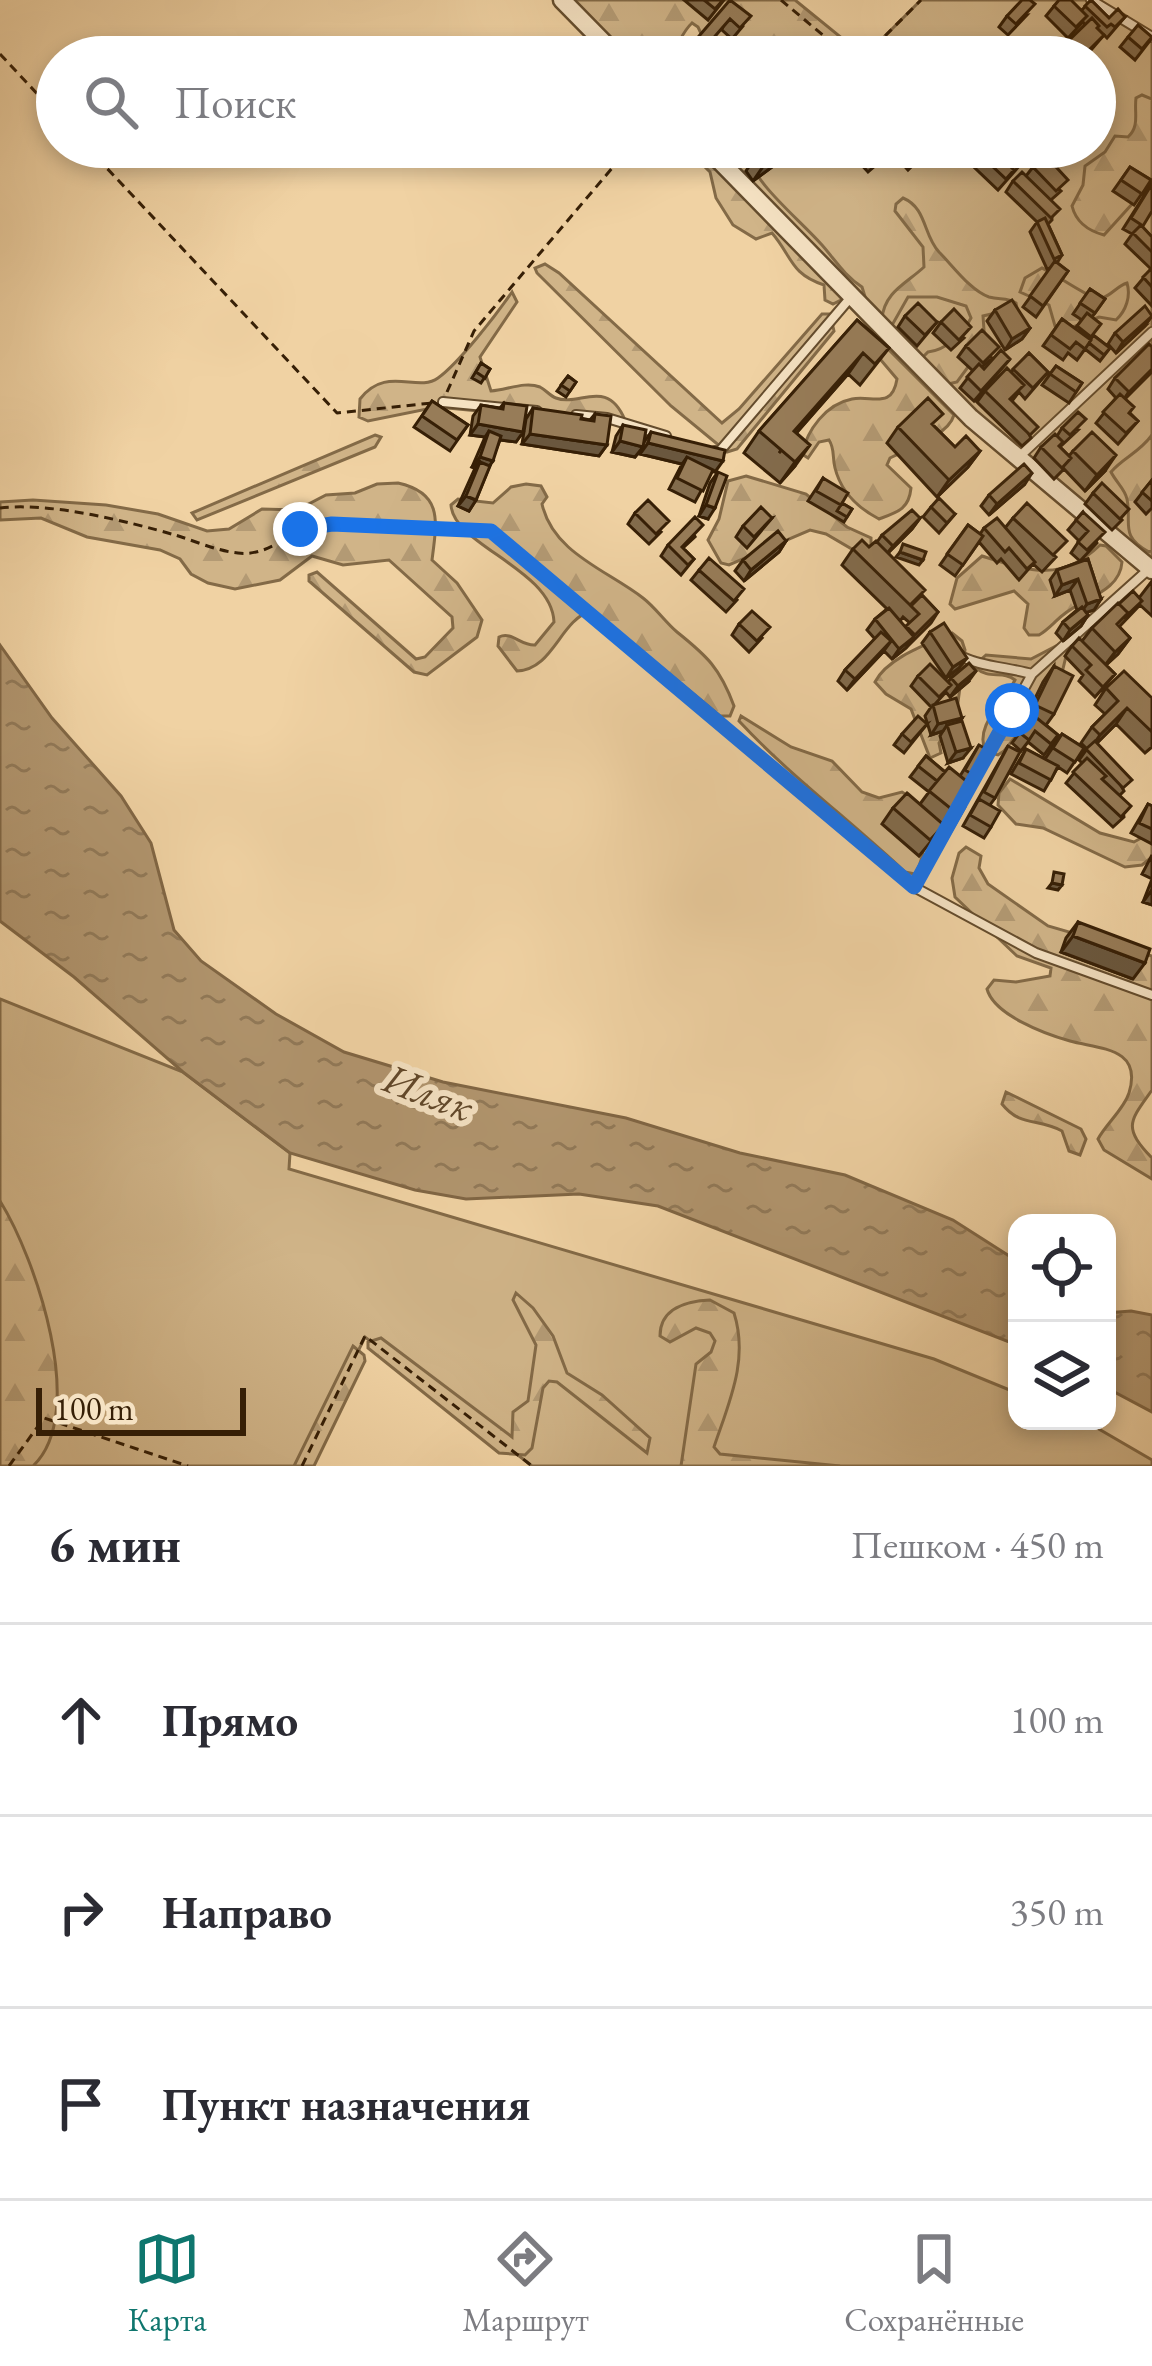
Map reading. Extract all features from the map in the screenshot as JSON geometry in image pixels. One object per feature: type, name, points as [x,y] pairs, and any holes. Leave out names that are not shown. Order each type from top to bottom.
[{"type":"street","points":[[562,0],[597,36]]},
{"type":"street","points":[[727,168],[971,418],[1151,569]]},
{"type":"lane","points":[[1091,0],[1152,37]]},
{"type":"lane","points":[[697,445],[719,452],[852,296]]},
{"type":"lane","points":[[1018,458],[1152,332]]},
{"type":"lane","points":[[443,402],[607,418],[674,438]]},
{"type":"lane","points":[[332,524],[491,531],[914,887],[1036,953],[1152,995]]},
{"type":"lane","points":[[976,777],[1032,674],[1151,569]]},
{"type":"lane","points":[[957,653],[968,662],[999,664],[1032,674]]},
{"type":"lane","points":[[914,887],[965,797]]},
{"type":"path","points":[[781,0],[824,36]]},
{"type":"path","points":[[885,36],[921,0]]},
{"type":"path","points":[[0,54],[36,93]]},
{"type":"path","points":[[107,168],[338,413],[443,402],[474,331],[613,168]]},
{"type":"path","points":[[0,508],[22,505],[135,526],[237,554],[261,553],[300,529],[332,524]]},
{"type":"path","points":[[302,1466],[365,1336],[532,1466]]},
{"type":"path","points":[[9,1466],[44,1418],[188,1466]]},
{"type":"green space","points":[[572,0],[795,0],[839,36],[702,36],[692,23],[682,36],[607,36]]},
{"type":"green space","points":[[921,0],[1091,0],[1152,37],[1152,570],[971,418],[727,168],[1116,168],[1116,36],[885,36]]},
{"type":"green space","points":[[1136,98],[1152,99],[1152,182],[1104,235],[1084,225],[1072,206],[1083,185],[1085,168],[1116,168],[1116,136],[1132,133]]},
{"type":"green space","points":[[706,168],[754,168],[862,287],[867,303],[847,297],[833,304],[825,300],[824,285],[798,270],[772,233],[756,239],[733,225],[716,198]]},
{"type":"green space","points":[[903,198],[916,208],[934,245],[969,284],[989,297],[1016,303],[1017,308],[983,316],[985,344],[957,382],[948,384],[920,360],[963,330],[971,318],[966,306],[937,297],[908,297],[891,327],[882,319],[892,295],[924,267],[923,247],[895,211]]},
{"type":"green space","points":[[545,264],[722,423],[822,314],[830,314],[834,331],[737,449],[727,452],[671,406],[537,273],[535,268]]},
{"type":"green space","points":[[1042,268],[1097,298],[1127,283],[1125,308],[1116,320],[1099,317],[1065,330],[1055,326],[1049,305],[1020,292],[1025,278]]},
{"type":"green space","points":[[512,292],[517,302],[480,357],[491,391],[528,385],[565,400],[601,397],[618,407],[625,420],[614,424],[437,407],[368,421],[359,417],[360,399],[380,383],[430,382],[447,371]]},
{"type":"green space","points":[[880,341],[954,415],[936,435],[890,458],[887,465],[911,488],[910,495],[901,509],[879,519],[846,492],[829,440],[819,442],[808,458],[802,454],[813,427],[834,406],[891,395],[897,379],[880,359]]},
{"type":"green space","points":[[375,435],[381,437],[375,447],[197,520],[192,513]]},
{"type":"green space","points":[[1152,435],[1149,552],[1130,535],[1126,495],[1111,472]]},
{"type":"green space","points":[[746,476],[806,494],[847,527],[871,538],[871,547],[857,552],[810,530],[729,565],[721,563],[708,540],[719,519],[728,481]]},
{"type":"green space","points":[[398,483],[430,501],[435,521],[432,560],[457,583],[482,620],[477,637],[427,675],[414,672],[309,581],[309,575],[317,572],[416,659],[425,657],[453,628],[452,617],[389,560],[343,565],[312,556],[280,580],[235,589],[208,583],[191,574],[180,559],[160,550],[87,537],[41,518],[0,520],[0,502],[33,500],[106,505],[158,514],[207,531],[229,529],[262,509],[297,510],[326,495]]},
{"type":"green space","points":[[541,486],[547,497],[542,504],[548,521],[569,548],[643,598],[712,664],[734,706],[730,716],[720,716],[592,610],[572,624],[540,662],[517,671],[498,646],[499,637],[535,645],[554,622],[549,603],[521,572],[468,533],[451,505],[458,499],[493,503],[511,487]]},
{"type":"green space","points":[[1100,545],[1122,562],[1115,581],[1039,635],[1029,635],[1024,628],[1028,604],[1014,591],[955,609],[950,604],[957,578],[982,556],[1030,569],[1058,569]]},
{"type":"green space","points":[[952,633],[965,650],[956,717],[939,743],[941,753],[930,758],[911,709],[875,682],[898,659]]},
{"type":"green space","points":[[1060,644],[1068,648],[1060,681],[1004,751],[998,755],[986,752],[987,724],[1015,680],[981,672],[976,664],[986,655],[1031,659]]},
{"type":"green space","points":[[741,716],[791,747],[832,761],[862,792],[879,798],[902,792],[911,799],[924,830],[923,854],[915,874],[905,872],[779,760],[739,721]]},
{"type":"green space","points":[[1010,779],[1100,833],[1134,842],[1152,832],[1152,857],[1142,865],[1125,867],[1043,828],[1016,824],[998,805],[999,793]]},
{"type":"green space","points":[[966,847],[981,856],[979,868],[988,884],[1048,926],[1152,956],[1152,1090],[1132,1124],[1136,1139],[1152,1158],[1152,1179],[1104,1150],[1098,1139],[1129,1093],[1132,1078],[1124,1058],[1035,1028],[1010,1015],[992,998],[987,989],[994,980],[1050,976],[1051,968],[1017,956],[955,897],[952,878],[959,853]]},
{"type":"green space","points":[[0,999],[183,1072],[290,1153],[289,1169],[934,1359],[1008,1389],[1008,1430],[1100,1430],[1152,1460],[1152,1466],[532,1466],[365,1337],[302,1466],[0,1466]]},
{"type":"green space","points":[[1006,1092],[1081,1129],[1086,1139],[1080,1155],[1069,1151],[1062,1131],[1009,1111],[1002,1104]]},
{"type":"green space","points":[[0,1201],[41,1295],[56,1374],[56,1410],[49,1442],[33,1466],[0,1466]]},
{"type":"green space","points":[[516,1293],[553,1336],[567,1373],[602,1395],[650,1438],[647,1453],[557,1382],[549,1381],[543,1388],[532,1448],[525,1455],[499,1453],[368,1348],[368,1342],[381,1338],[512,1437],[513,1412],[528,1401],[536,1345],[513,1300]]},
{"type":"green space","points":[[710,1300],[734,1313],[739,1347],[735,1381],[714,1447],[720,1454],[840,1466],[681,1466],[696,1364],[711,1352],[715,1341],[710,1333],[696,1328],[670,1342],[660,1336],[661,1326],[676,1308]]},
{"type":"green space","points":[[353,1346],[365,1361],[314,1466],[294,1466]]},
{"type":"water","name":"Иляк","points":[[0,645],[52,718],[121,796],[151,843],[174,930],[201,961],[276,1014],[344,1052],[443,1082],[626,1118],[740,1153],[845,1175],[953,1220],[1008,1255],[1008,1342],[658,1206],[579,1194],[466,1199],[415,1190],[290,1153],[0,921]]},
{"type":"water","points":[[1116,1312],[1152,1315],[1152,1412],[1116,1393]]},
{"type":"building","points":[[730,0],[751,16],[740,28],[730,19],[715,36],[699,36]]},
{"type":"building","points":[[1022,0],[1035,4],[1016,24],[1007,16]]},
{"type":"building","points":[[1059,0],[1071,0],[1087,16],[1076,27],[1054,6]]},
{"type":"building","points":[[1091,0],[1109,18],[1118,9],[1125,17],[1115,27],[1107,27],[1085,6]]},
{"type":"building","points":[[1092,18],[1104,35],[1103,36],[1073,36]]},
{"type":"building","points":[[1138,25],[1152,37],[1142,49],[1128,37]]},
{"type":"building","points":[[1130,167],[1151,180],[1142,194],[1121,180]]},
{"type":"building","points":[[994,168],[1012,168],[1006,179]]},
{"type":"building","points":[[1034,168],[1057,168],[1068,180],[1056,191]]},
{"type":"building","points":[[1022,172],[1060,209],[1051,218],[1013,181]]},
{"type":"building","points":[[1152,184],[1152,211],[1143,226],[1131,218]]},
{"type":"building","points":[[1045,218],[1062,255],[1054,259],[1037,222]]},
{"type":"building","points":[[1141,225],[1152,237],[1152,252],[1133,233]]},
{"type":"building","points":[[1055,261],[1068,271],[1043,306],[1030,296]]},
{"type":"building","points":[[1090,289],[1105,299],[1095,313],[1080,303]]},
{"type":"building","points":[[1012,300],[1030,328],[1012,339],[995,310]]},
{"type":"building","points":[[918,303],[937,322],[925,335],[905,316]]},
{"type":"building","points":[[1145,306],[1152,316],[1123,342],[1115,333]]},
{"type":"building","points":[[954,309],[971,327],[959,340],[941,322]]},
{"type":"building","points":[[1087,313],[1101,324],[1091,337],[1077,326]]},
{"type":"building","points":[[1062,319],[1091,340],[1085,349],[1076,342],[1070,349],[1051,335]]},
{"type":"building","points":[[857,320],[889,348],[875,364],[863,353],[794,431],[810,445],[795,462],[759,431]]},
{"type":"building","points":[[982,330],[999,347],[983,363],[966,346]]},
{"type":"building","points":[[1093,335],[1110,348],[1104,355],[1089,343]]},
{"type":"building","points":[[1149,344],[1152,369],[1129,392],[1115,378]]},
{"type":"building","points":[[1001,350],[1010,359],[981,391],[967,377],[979,364],[984,369]]},
{"type":"building","points":[[1029,353],[1048,372],[1033,388],[1013,369]]},
{"type":"building","points":[[481,363],[490,369],[485,378],[476,372]]},
{"type":"building","points":[[1056,366],[1082,383],[1076,392],[1050,374]]},
{"type":"building","points":[[1007,368],[1024,385],[1010,399],[1038,427],[1030,435],[985,391]]},
{"type":"building","points":[[568,376],[576,382],[570,391],[561,385]]},
{"type":"building","points":[[1120,394],[1134,407],[1129,413],[1138,421],[1126,433],[1103,412]]},
{"type":"building","points":[[928,398],[943,414],[932,424],[955,447],[966,436],[980,451],[949,480],[898,427]]},
{"type":"building","points":[[432,401],[468,425],[457,440],[422,416]]},
{"type":"building","points":[[504,403],[527,406],[523,432],[478,424],[481,405],[503,409]]},
{"type":"building","points":[[533,408],[594,421],[595,414],[611,416],[607,445],[530,434]]},
{"type":"building","points":[[1078,412],[1086,419],[1070,435],[1062,428]]},
{"type":"building","points":[[623,425],[646,430],[643,447],[620,441]]},
{"type":"building","points":[[489,431],[501,436],[493,461],[480,457]]},
{"type":"building","points":[[651,432],[725,450],[723,461],[648,443]]},
{"type":"building","points":[[1092,432],[1116,455],[1097,475],[1073,451]]},
{"type":"building","points":[[1055,434],[1071,458],[1062,468],[1041,447]]},
{"type":"building","points":[[687,457],[713,470],[703,491],[677,478]]},
{"type":"building","points":[[480,462],[490,466],[476,500],[466,496]]},
{"type":"building","points":[[1024,464],[1032,473],[997,504],[989,495]]},
{"type":"building","points":[[718,472],[727,476],[715,508],[706,505]]},
{"type":"building","points":[[823,478],[848,493],[841,505],[816,491]]},
{"type":"building","points":[[1152,480],[1152,501],[1142,492]]},
{"type":"building","points":[[1102,483],[1129,509],[1120,519],[1093,493]]},
{"type":"building","points":[[939,498],[955,514],[947,523],[931,507]]},
{"type":"building","points":[[648,500],[669,521],[656,534],[635,513]]},
{"type":"building","points":[[842,503],[852,509],[847,517],[837,511]]},
{"type":"building","points":[[1027,503],[1067,541],[1053,555],[1013,518]]},
{"type":"building","points":[[761,507],[772,518],[754,537],[743,526]]},
{"type":"building","points":[[912,510],[920,518],[893,546],[882,535]]},
{"type":"building","points":[[1083,512],[1105,532],[1087,550],[1078,542],[1088,531],[1076,520]]},
{"type":"building","points":[[695,517],[703,525],[682,547],[694,559],[688,565],[668,545]]},
{"type":"building","points":[[997,518],[1035,562],[1027,569],[984,528]]},
{"type":"building","points":[[968,525],[983,536],[963,565],[947,554]]},
{"type":"building","points":[[778,531],[786,541],[751,570],[743,560]]},
{"type":"building","points":[[862,540],[869,547],[876,541],[925,590],[910,605],[853,549]]},
{"type":"building","points":[[903,544],[926,552],[923,560],[900,552]]},
{"type":"building","points":[[709,558],[744,589],[734,601],[699,570]]},
{"type":"building","points":[[1088,559],[1101,599],[1087,604],[1078,579],[1062,585],[1057,570]]},
{"type":"building","points":[[1133,591],[1142,601],[1124,618],[1128,613],[1119,604]]},
{"type":"building","points":[[922,595],[938,612],[915,635],[906,626],[919,614],[911,606]]},
{"type":"building","points":[[1118,603],[1128,613],[1117,624],[1130,638],[1115,652],[1092,628]]},
{"type":"building","points":[[1082,607],[1088,615],[1070,630],[1063,622]]},
{"type":"building","points":[[889,608],[914,637],[899,649],[875,619]]},
{"type":"building","points":[[752,611],[770,627],[757,641],[739,624]]},
{"type":"building","points":[[944,623],[967,658],[953,667],[930,632]]},
{"type":"building","points":[[881,632],[891,641],[855,679],[845,670]]},
{"type":"building","points":[[1079,638],[1115,674],[1103,687],[1086,670],[1091,665],[1072,646]]},
{"type":"building","points":[[969,663],[976,671],[958,686],[951,678]]},
{"type":"building","points":[[930,664],[951,685],[939,697],[918,676]]},
{"type":"building","points":[[1054,666],[1073,676],[1054,714],[1035,705]]},
{"type":"building","points":[[1124,671],[1152,698],[1152,732],[1127,708],[1100,735],[1092,727],[1118,701],[1106,688]]},
{"type":"building","points":[[956,698],[962,718],[938,724],[933,705]]},
{"type":"building","points":[[1033,715],[1058,735],[1051,744],[1035,731],[1029,740],[1020,733]]},
{"type":"building","points":[[918,716],[927,724],[911,742],[902,734]]},
{"type":"building","points":[[962,721],[971,748],[956,752],[947,725]]},
{"type":"building","points":[[1062,734],[1084,748],[1075,762],[1053,748]]},
{"type":"building","points":[[1095,741],[1132,780],[1123,788],[1086,749]]},
{"type":"building","points":[[979,745],[991,752],[977,777],[965,770]]},
{"type":"building","points":[[1008,746],[1020,752],[995,798],[984,792]]},
{"type":"building","points":[[1026,749],[1058,766],[1051,780],[1019,763]]},
{"type":"building","points":[[926,756],[945,772],[937,781],[918,766]]},
{"type":"building","points":[[1087,758],[1131,806],[1121,817],[1073,772]]},
{"type":"building","points":[[949,767],[975,788],[955,812],[929,791]]},
{"type":"building","points":[[907,793],[944,825],[930,840],[893,808]]},
{"type":"building","points":[[979,799],[1000,811],[991,827],[970,815]]},
{"type":"building","points":[[1148,804],[1152,806],[1152,829],[1139,823]]},
{"type":"building","points":[[1054,872],[1064,874],[1062,885],[1052,883]]},
{"type":"building","points":[[1078,922],[1150,949],[1145,963],[1073,936]]},
{"type":"route","points":[[300,529],[332,524],[491,531],[914,887],[1012,710]]}]
